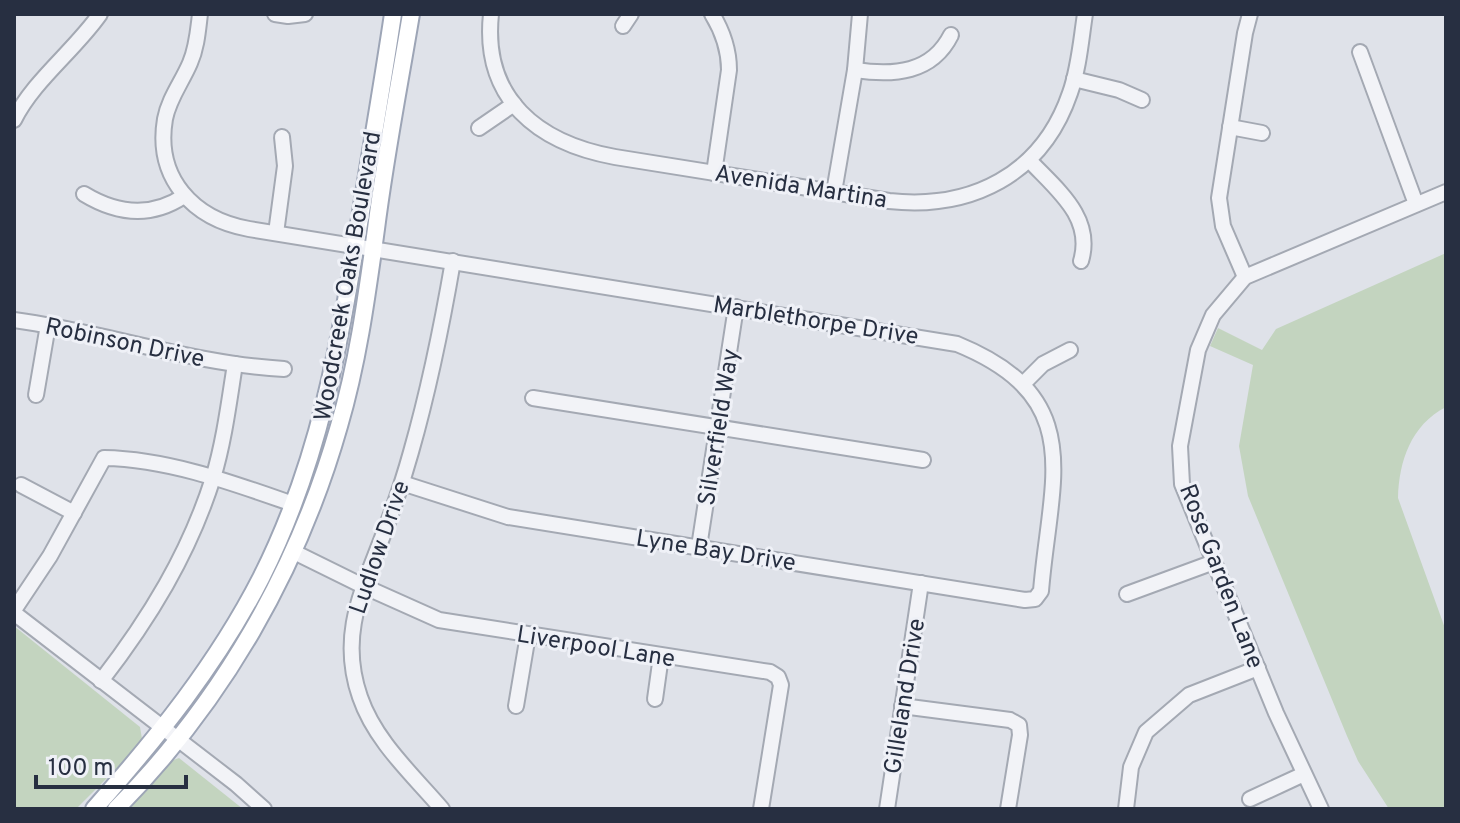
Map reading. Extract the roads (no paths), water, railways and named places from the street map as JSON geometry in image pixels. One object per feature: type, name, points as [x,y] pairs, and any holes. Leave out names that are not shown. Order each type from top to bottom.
[{"type":"main road","name":"Woodcreek Oaks Boulevard","points":[[94,809],[163,728],[232,628],[260,580],[293,504],[326,403],[356,245],[393,14]]},
{"type":"main road","name":"Woodcreek Oaks Boulevard","points":[[116,809],[178,739],[252,632],[294,552],[341,422],[374,248],[411,14]]},
{"type":"street","points":[[14,120],[27,100],[89,31],[100,14]]},
{"type":"street","points":[[84,194],[101,205],[140,212],[160,209],[184,196],[168,166],[163,146],[165,118],[173,92],[190,64],[197,42],[200,14]]},
{"type":"street","points":[[275,14],[305,14]]},
{"type":"street","name":"Avenida Martina","points":[[491,14],[493,58],[497,72],[514,104],[539,129],[555,139],[585,151],[908,203],[948,200],[987,188],[1029,160],[1055,127],[1074,79],[1085,14]]},
{"type":"street","points":[[712,14],[729,53],[714,173]]},
{"type":"street","points":[[834,192],[855,70],[860,14]]},
{"type":"street","points":[[1245,277],[1223,226],[1219,198],[1250,14]]},
{"type":"street","points":[[855,70],[879,74],[900,73],[920,67],[937,56],[951,35]]},
{"type":"street","points":[[1360,52],[1416,204]]},
{"type":"street","points":[[1074,79],[1119,90],[1142,100]]},
{"type":"street","points":[[479,128],[514,104]]},
{"type":"street","points":[[1230,127],[1262,133]]},
{"type":"street","points":[[276,233],[285,166],[282,137]]},
{"type":"street","points":[[1029,160],[1077,215],[1084,236],[1081,261]]},
{"type":"street","name":"Rose Garden Lane","points":[[1321,809],[1258,668],[1182,484],[1180,446],[1198,350],[1213,315],[1245,277],[1446,192]]},
{"type":"street","name":"Marblethorpe Drive","points":[[184,196],[216,220],[235,226],[957,344],[991,359],[1023,384],[1034,399],[1049,433],[1055,467],[1054,495],[1041,591],[1035,599]]},
{"type":"street","name":"Ludlow Drive","points":[[442,809],[379,736],[359,696],[351,640],[363,586],[402,483],[430,379],[453,261]]},
{"type":"street","name":"Silverfield Way","points":[[699,547],[736,307]]},
{"type":"street","name":"Robinson Drive","points":[[14,320],[235,364],[284,369]]},
{"type":"street","points":[[36,395],[48,325]]},
{"type":"street","points":[[1023,384],[1043,364],[1070,350]]},
{"type":"street","points":[[101,681],[157,602],[180,561],[213,478],[235,364]]},
{"type":"street","points":[[533,398],[923,460]]},
{"type":"street","points":[[264,809],[14,612],[50,556],[104,458],[159,464],[293,504]]},
{"type":"street","name":"Lyne Bay Drive","points":[[402,483],[508,517],[1025,600],[1035,599]]},
{"type":"street","points":[[21,485],[74,513]]},
{"type":"street","name":"Liverpool Lane","points":[[294,552],[439,620],[770,672],[778,677],[781,685],[761,809]]},
{"type":"street","points":[[1127,594],[1214,562]]},
{"type":"street","name":"Gilleland Drive","points":[[887,809],[921,583]]},
{"type":"street","points":[[516,706],[528,635]]},
{"type":"street","points":[[655,699],[661,656]]},
{"type":"street","points":[[1126,809],[1131,767],[1146,732],[1189,695],[1258,668]]},
{"type":"street","points":[[902,706],[1010,720],[1019,725],[1008,809]]},
{"type":"street","points":[[1250,799],[1304,774]]}]
